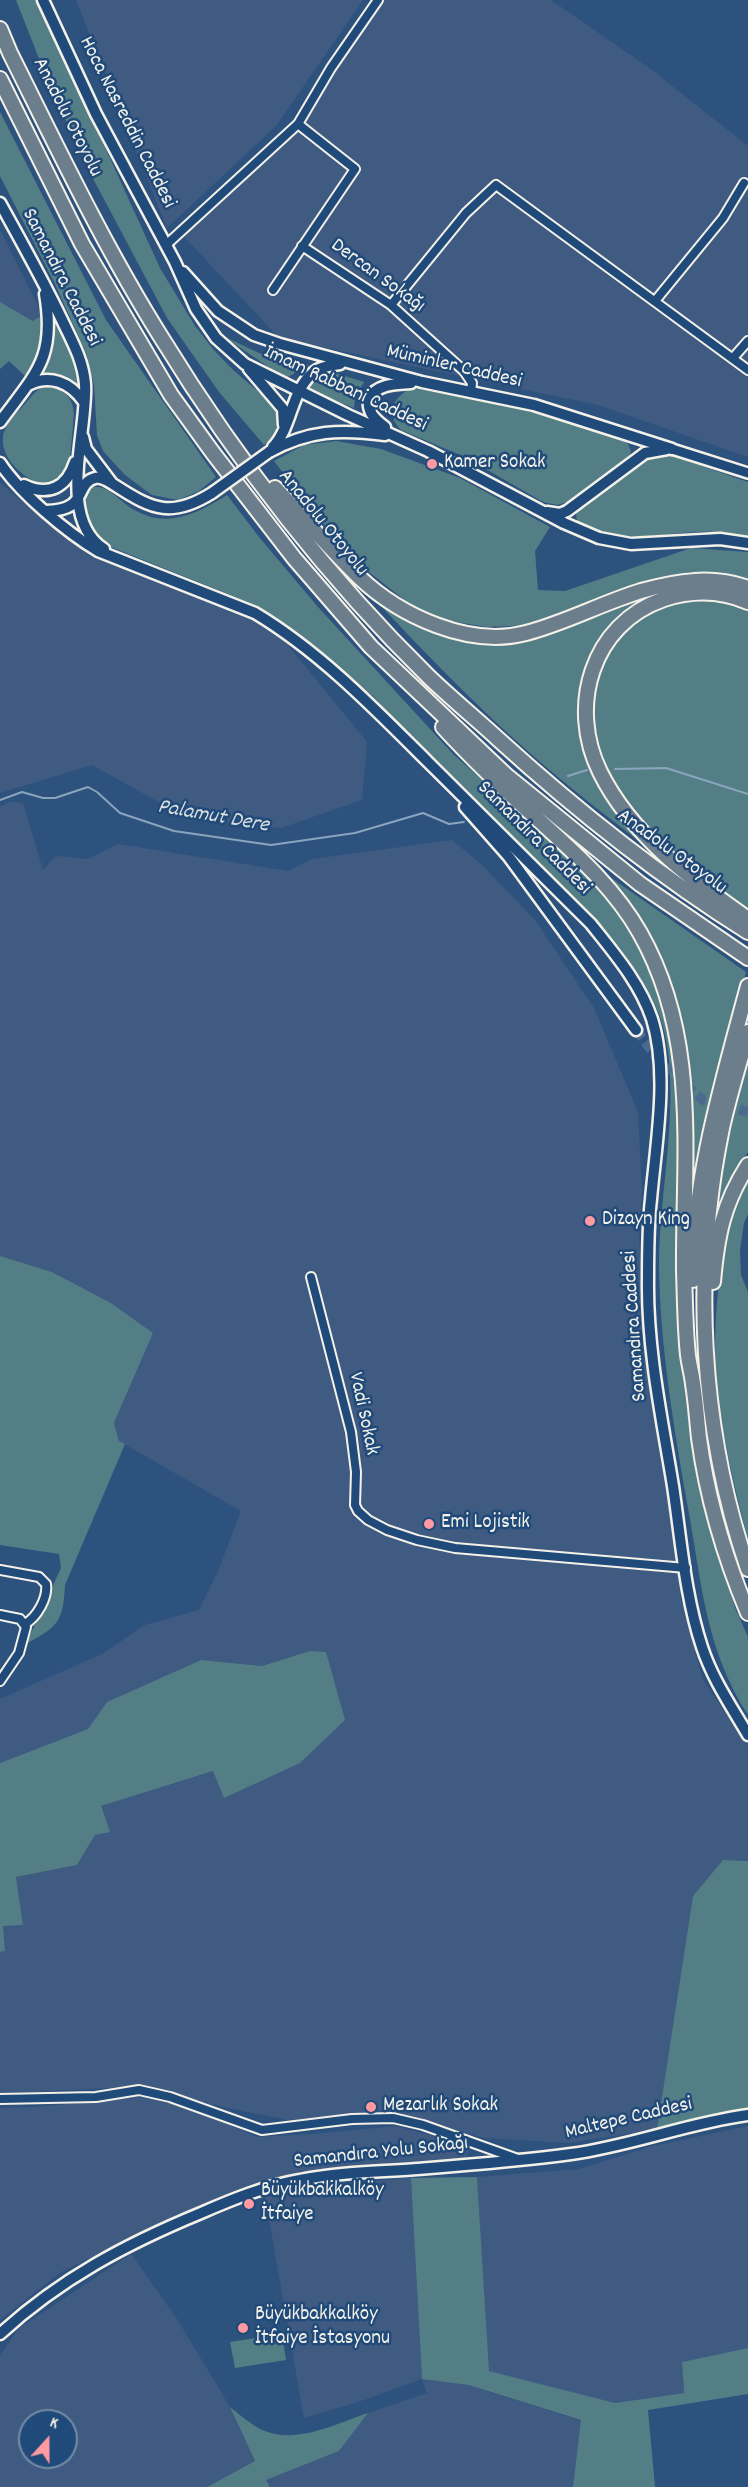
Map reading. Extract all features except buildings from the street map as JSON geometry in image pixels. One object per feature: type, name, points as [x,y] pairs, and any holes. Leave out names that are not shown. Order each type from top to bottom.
[{"type":"highway","name":"Anadolu Otoyolu","points":[[0,29],[105,240],[161,337],[234,446],[342,584],[429,677],[581,812],[664,874],[748,932]]},
{"type":"highway","name":"Anadolu Otoyolu","points":[[0,80],[82,244],[171,395],[294,558],[371,647],[507,776],[640,884],[748,958]]},
{"type":"highway","points":[[234,446],[360,579],[417,617],[444,628],[473,636],[499,637],[524,634],[563,622],[628,595],[675,582],[721,581],[748,588]]},
{"type":"highway","points":[[748,602],[722,593],[691,592],[651,604],[635,613],[622,623],[597,656],[591,669],[585,701],[589,741],[600,771],[615,799],[637,827],[669,858],[715,896],[748,919]]},
{"type":"highway","points":[[371,647],[475,762],[600,878],[619,899],[657,965],[674,1015],[685,1090],[684,1271],[688,1356],[699,1440],[712,1503],[729,1563],[748,1613]]},
{"type":"highway","points":[[693,1382],[693,1273],[699,1199],[711,1126],[748,986]]},
{"type":"highway","points":[[748,1032],[722,1128],[709,1211],[705,1252],[704,1327],[705,1364],[724,1484],[748,1569]]},
{"type":"highway","points":[[710,1398],[711,1300],[715,1254],[724,1210],[734,1186],[748,1165]]},
{"type":"main road","name":"Hoca Nasreddin Caddesi","points":[[44,0],[96,114],[175,262]]},
{"type":"main road","name":"Samandıra Caddesi","points":[[0,203],[80,357],[85,384],[77,486],[83,524],[100,547],[130,564]]},
{"type":"main road","name":"Müminler Caddesi","points":[[175,262],[218,311],[254,335],[346,363],[471,393],[534,405],[672,449]]},
{"type":"main road","name":"İmam Rabbani Caddesi","points":[[175,262],[189,296],[204,323],[216,338],[245,364],[466,470],[584,532],[614,542],[631,544],[720,539],[748,543]]},
{"type":"main road","points":[[0,422],[27,386],[47,349],[50,321],[43,282]]},
{"type":"main road","points":[[269,452],[282,435],[300,392],[318,369],[346,363]]},
{"type":"main road","points":[[245,364],[283,409],[285,419],[282,435]]},
{"type":"main road","points":[[27,386],[39,380],[61,382],[69,386],[84,402]]},
{"type":"main road","points":[[397,436],[373,417],[369,411],[369,398],[374,391],[390,384],[423,382]]},
{"type":"main road","points":[[81,429],[86,449],[111,482]]},
{"type":"main road","points":[[45,510],[69,508],[89,481],[95,478],[104,478],[137,500],[161,509],[177,509],[193,504],[212,493],[269,452],[292,439],[314,433],[333,432],[397,436]]},
{"type":"main road","points":[[626,434],[636,440],[639,445],[636,459]]},
{"type":"main road","points":[[538,509],[560,514],[636,459],[653,450],[672,449]]},
{"type":"main road","points":[[17,482],[43,491],[57,489],[65,483],[72,472],[79,453]]},
{"type":"main road","points":[[0,463],[45,510],[85,543],[130,564],[255,613],[278,627],[314,656],[384,718],[509,857],[636,1030]]},
{"type":"main road","points":[[574,506],[570,519],[573,525],[584,532]]},
{"type":"main road","name":"Samandıra Caddesi","points":[[384,718],[591,924],[620,960],[652,1019],[658,1058],[659,1105],[651,1203],[648,1282],[654,1368],[686,1568],[702,1646],[716,1681],[748,1735]]},
{"type":"main road","name":"Maltepe Caddesi","points":[[519,2159],[591,2151],[710,2121],[748,2115]]},
{"type":"main road","name":"Samandıra Yolu Sokağı","points":[[0,2334],[41,2298],[84,2270],[156,2231],[247,2193],[326,2176],[519,2159]]},
{"type":"street","points":[[166,246],[298,124],[331,68],[378,0]]},
{"type":"street","name":"Dercan Sokağı","points":[[273,290],[355,169],[298,124]]},
{"type":"street","points":[[655,301],[723,218],[744,183]]},
{"type":"street","points":[[391,305],[466,213],[496,185],[748,370]]},
{"type":"street","name":"Dercan Sokağı","points":[[302,246],[391,305],[464,371],[472,383],[471,393]]},
{"type":"street","points":[[733,358],[748,341]]},
{"type":"street","name":"Müminler Caddesi","points":[[672,449],[748,472]]},
{"type":"street","points":[[0,470],[17,482]]},
{"type":"street","name":"Vadi Sokak","points":[[311,1277],[351,1432],[356,1472],[355,1505],[368,1520],[407,1537],[455,1548],[686,1568]]},
{"type":"street","points":[[0,1570],[39,1577],[46,1584],[46,1593],[38,1612],[25,1624]]},
{"type":"street","points":[[0,1615],[20,1619],[25,1624],[26,1630],[19,1653],[0,1682]]},
{"type":"street","points":[[0,2099],[96,2097],[139,2090],[170,2097],[262,2130],[352,2119],[393,2118],[423,2125],[519,2159]]},
{"type":"shaded area","points":[[76,0],[363,0],[276,126],[167,228]]},
{"type":"shaded area","points":[[381,0],[551,0],[652,70],[748,146],[748,457],[598,405],[279,338],[176,228],[287,135]]},
{"type":"shaded area","points":[[0,230],[43,315],[34,321],[0,302]]},
{"type":"shaded area","points":[[0,483],[91,557],[216,602],[274,628],[367,742],[362,800],[281,828],[189,819],[92,765],[0,793]]},
{"type":"shaded area","points":[[12,801],[23,803],[43,870],[56,856],[88,859],[118,844],[288,871],[312,859],[452,840],[482,865],[535,920],[594,1008],[638,1112],[642,1194],[639,1230],[643,1334],[661,1463],[686,1568],[680,1597],[703,1680],[748,1746],[748,1861],[723,1860],[693,1896],[657,2129],[569,2143],[484,2138],[382,2111],[288,2120],[223,2107],[141,2086],[0,2094],[0,1952],[5,1951],[2,1926],[23,1924],[16,1877],[77,1865],[95,1835],[101,1806],[214,1771],[225,1798],[310,1651],[262,1666],[201,1660],[107,1702],[88,1729],[0,1763],[0,1699],[102,1654],[145,1625],[199,1610],[218,1571],[241,1511],[119,1441],[114,1423],[153,1333],[111,1303],[52,1272],[0,1256],[0,806]]},
{"type":"shaded area","points":[[143,2097],[201,2111],[256,2137],[396,2126],[469,2146],[465,2161],[279,2177],[175,2217],[61,2272],[0,2320],[0,2108]]},
{"type":"shaded area","points":[[748,2126],[748,2348],[682,2362],[684,2393],[615,2403],[488,2371],[477,2177],[579,2169],[649,2147]]},
{"type":"shaded area","points":[[411,2178],[422,2378],[469,2385],[582,2421],[573,2487],[270,2487],[266,2480],[339,2451],[368,2413],[427,2393],[422,2379],[304,2418],[265,2196],[333,2184]]},
{"type":"shaded area","points":[[131,2254],[177,2319],[230,2407],[255,2461],[207,2487],[0,2487],[0,2356],[18,2329]]},
{"type":"green space","points":[[16,0],[38,0],[160,268],[195,326],[232,369],[274,405],[279,414],[275,435],[264,445],[219,392],[167,318],[88,169],[49,84]]},
{"type":"green space","points":[[0,112],[106,320],[216,477],[199,491],[178,500],[152,495],[125,475],[103,451],[97,435],[94,385],[86,353],[55,284],[0,176]]},
{"type":"green space","points":[[0,302],[33,321],[43,315],[44,333],[41,348],[26,377],[9,361],[0,369]]},
{"type":"green space","points":[[50,306],[75,359],[80,386],[61,374],[39,375],[53,342]]},
{"type":"green space","points":[[223,336],[259,353],[309,365],[288,377],[283,377]]},
{"type":"green space","points":[[320,372],[332,372],[364,382],[355,397],[354,408],[306,389],[307,384]]},
{"type":"green space","points":[[49,386],[67,395],[72,403],[74,414],[69,470],[65,476],[49,487],[17,469],[6,454],[3,436],[9,423],[32,395],[41,388]]},
{"type":"green space","points":[[413,388],[532,410],[570,421],[620,438],[628,444],[631,451],[628,461],[571,501],[557,505],[543,502],[465,457],[401,430],[396,424],[392,411],[396,400]]},
{"type":"green space","points":[[336,441],[381,449],[460,478],[550,527],[535,551],[538,590],[565,591],[691,548],[748,552],[748,582],[734,576],[690,572],[655,579],[533,625],[487,627],[444,620],[411,605],[365,569],[323,524],[274,461],[304,445]]},
{"type":"green space","points":[[661,452],[748,482],[748,536],[719,532],[644,536],[610,535],[593,530],[577,521],[576,513],[640,464]]},
{"type":"green space","points":[[92,487],[107,490],[141,514],[167,519],[191,514],[227,495],[318,607],[454,755],[584,869],[610,896],[643,948],[673,1029],[678,1100],[678,1284],[690,1433],[718,1555],[736,1610],[748,1637],[748,1715],[722,1665],[707,1615],[669,1387],[662,1326],[659,1265],[670,1113],[670,1083],[663,1026],[650,994],[619,947],[374,697],[292,630],[258,606],[111,547],[94,529],[87,517],[87,492]]},
{"type":"green space","points":[[702,583],[732,587],[748,592],[748,596],[721,589],[694,589],[667,593],[642,604],[620,618],[602,638],[589,662],[581,689],[579,706],[581,732],[593,772],[619,812],[663,859],[579,795],[509,735],[366,590],[404,617],[428,630],[476,642],[500,642],[547,633],[648,594]]},
{"type":"green space","points":[[682,599],[722,599],[748,607],[748,911],[698,874],[648,830],[627,805],[609,778],[597,750],[591,712],[596,674],[604,657],[624,630],[640,616]]},
{"type":"green space","points":[[607,875],[746,972],[714,1079],[700,1139],[695,1173],[692,1174],[691,1092],[679,1012],[660,960]]},
{"type":"green space","points":[[748,1053],[748,1152],[736,1169],[723,1196],[718,1213],[725,1155]]},
{"type":"green space","points":[[748,1178],[748,1214],[744,1223],[740,1250],[741,1275],[748,1292],[748,1539],[724,1438],[715,1356],[717,1303],[724,1246],[738,1196]]},
{"type":"green space","points":[[0,1256],[52,1272],[111,1303],[153,1333],[114,1423],[119,1441],[125,1444],[65,1585],[60,1616],[45,1633],[26,1644],[61,1568],[59,1554],[0,1545]]},
{"type":"green space","points":[[310,1651],[326,1652],[345,1720],[300,1763],[224,1798],[213,1771],[101,1806],[110,1832],[95,1835],[77,1865],[16,1877],[23,1925],[3,1926],[5,1951],[0,1952],[0,1763],[88,1729],[107,1702],[201,1660],[262,1666]]},
{"type":"green space","points":[[723,1860],[748,1861],[748,2109],[657,2129],[693,1896]]},
{"type":"green space","points":[[477,2177],[489,2371],[615,2403],[684,2393],[682,2362],[748,2348],[748,2394],[648,2410],[655,2487],[573,2487],[581,2420],[469,2385],[422,2379],[411,2178]]},
{"type":"green space","points":[[282,2334],[286,2360],[235,2368],[230,2342]]},
{"type":"green space","points":[[230,2407],[260,2429],[273,2434],[287,2435],[314,2431],[368,2413],[339,2451],[266,2480],[270,2487],[207,2487],[255,2461]]},
{"type":"waterway","name":"Palamut Dere","points":[[615,769],[666,768],[748,794]]},
{"type":"waterway","name":"Palamut Dere","points":[[568,776],[587,770]]},
{"type":"waterway","name":"Palamut Dere","points":[[0,800],[22,792],[43,798],[55,798],[88,787],[120,813],[174,831],[271,845],[355,833],[423,813],[449,824],[464,822]]},
{"type":"tunnel","points":[[636,1030],[665,1068],[703,1100],[748,1112]]},
{"type":"place","name":"Kamer Sokak","points":[[432,464]]},
{"type":"place","name":"Dizayn King","points":[[590,1221]]},
{"type":"place","name":"Emi Lojistik","points":[[429,1524]]},
{"type":"place","name":"Mezarlık Sokak","points":[[371,2107]]},
{"type":"place","name":"Büyükbakkalköy İtfaiye","points":[[249,2204]]},
{"type":"place","name":"Büyükbakkalköy İtfaiye İstasyonu","points":[[243,2328]]}]
